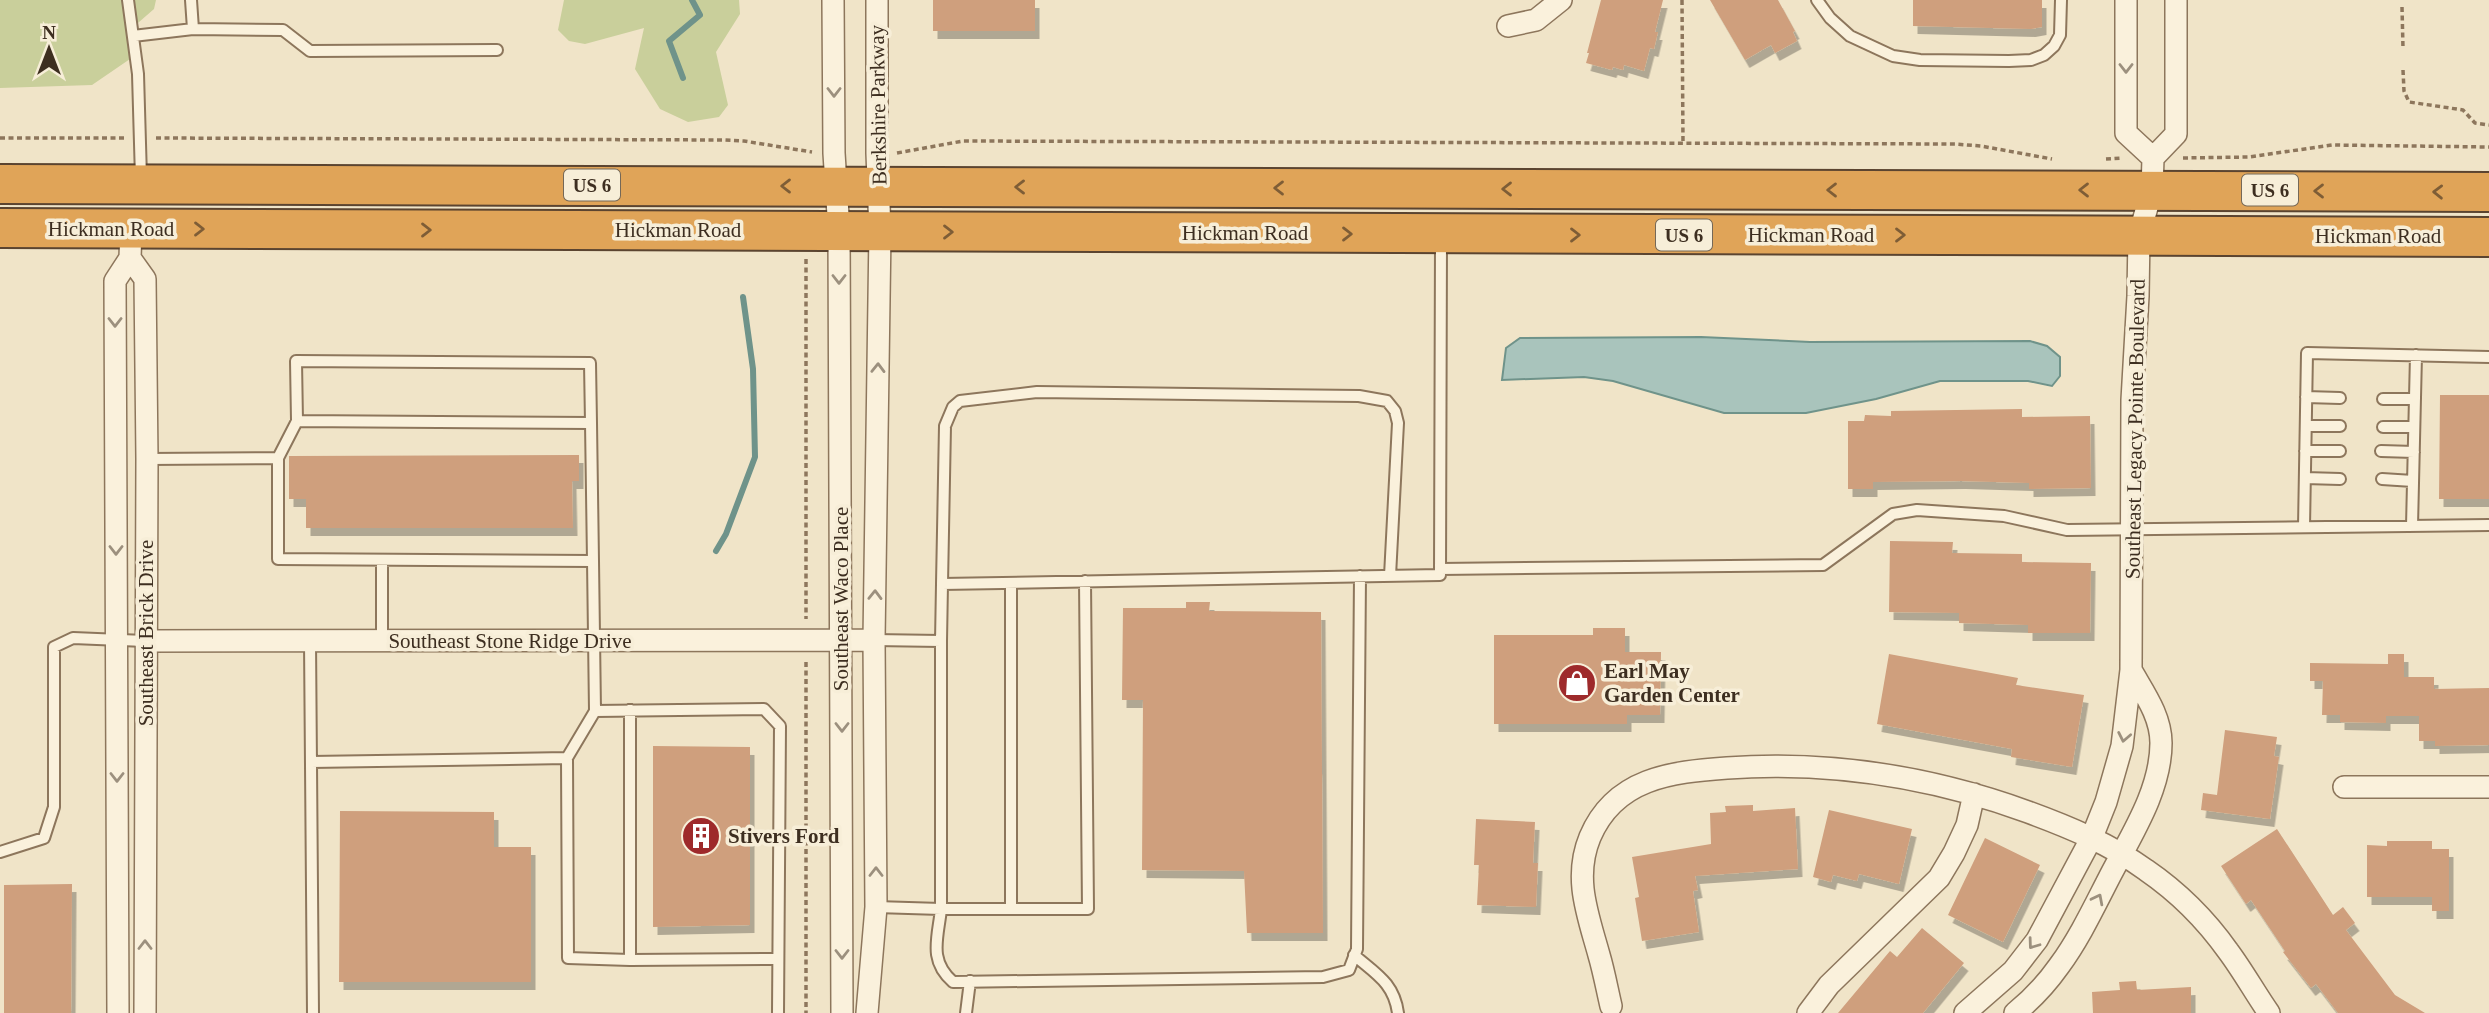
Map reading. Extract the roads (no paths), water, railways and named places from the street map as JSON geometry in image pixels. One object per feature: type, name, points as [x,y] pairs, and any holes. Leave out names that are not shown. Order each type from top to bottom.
[{"type":"highway","name":"Hickman Road","points":[[0,184],[498,185],[835,169],[879,195],[1441,235],[2489,237]]},
{"type":"highway","name":"Hickman Road","points":[[0,229],[130,244],[839,231],[879,195],[2153,174],[2489,192]]},
{"type":"highway","points":[[0,204],[126,199],[138,194],[141,184]]},
{"type":"highway","points":[[130,244],[131,219],[136,213],[144,207],[167,201],[441,200],[491,197],[498,185]]},
{"type":"street","name":"Berkshire Parkway","points":[[833,0],[835,169]]},
{"type":"street","name":"Berkshire Parkway","points":[[877,0],[879,195]]},
{"type":"street","points":[[1508,26],[1536,20],[1561,0]]},
{"type":"street","points":[[2126,0],[2126,133],[2153,174],[2176,134],[2176,0]]},
{"type":"street","name":"Southeast Waco Place","points":[[835,169],[839,231],[842,1013]]},
{"type":"street","name":"Southeast Legacy Pointe Boulevard","points":[[1965,1013],[2013,971],[2037,940],[2092,837],[2106,802],[2122,746],[2132,670],[2132,400],[2139,235],[2153,174]]},
{"type":"street","name":"Southeast Waco Place","points":[[867,1013],[876,907],[874,640],[879,195]]},
{"type":"street","name":"Southeast Brick Drive","points":[[130,244],[145,279],[145,1013]]},
{"type":"street","name":"Southeast Brick Drive","points":[[118,1013],[115,281],[130,244]]},
{"type":"street","name":"Southeast Stone Ridge Drive","points":[[145,641],[874,640]]},
{"type":"street","name":"Southeast Legacy Pointe Boulevard","points":[[2015,1013],[2059,967],[2135,829],[2150,793],[2161,746],[2158,719],[2132,670]]},
{"type":"street","points":[[1611,1006],[1584,904],[1581,881],[1583,857],[1591,835],[1603,815],[1617,799],[1636,785],[1656,777],[1693,770],[1755,766],[1818,767],[1881,773],[1938,784],[2042,817],[2092,837],[2172,889],[2202,919],[2228,951],[2269,1013]]},
{"type":"street","points":[[2344,787],[2489,787]]},
{"type":"street","points":[[1808,1013],[1829,985],[1939,878],[1955,853],[1967,825],[1974,794]]},
{"type":"lane","points":[[128,0],[138,74],[141,184]]},
{"type":"lane","points":[[191,0],[193,29]]},
{"type":"lane","points":[[1817,0],[1830,18],[1850,36],[1893,56],[1920,60],[2031,60],[2045,55],[2060,35],[2061,0]]},
{"type":"lane","points":[[133,36],[193,29],[283,30],[310,51],[497,50]]},
{"type":"lane","points":[[942,584],[1440,575],[1441,235]]},
{"type":"lane","points":[[2304,527],[2307,353],[2489,357]]},
{"type":"lane","points":[[2412,526],[2416,355]]},
{"type":"lane","points":[[593,561],[278,559],[278,458],[297,422],[296,361],[590,363],[593,561],[593,640],[595,711],[567,758],[568,958],[778,959]]},
{"type":"lane","points":[[1360,576],[1357,949],[1349,970],[1323,977],[953,982],[943,973],[936,960],[941,909],[941,640],[946,426],[953,407],[960,401],[1037,392],[1359,396],[1387,401],[1395,411],[1398,423],[1391,576]]},
{"type":"lane","points":[[2306,397],[2340,398]]},
{"type":"lane","points":[[2383,399],[2414,399]]},
{"type":"lane","points":[[297,422],[591,423]]},
{"type":"lane","points":[[2305,426],[2340,426]]},
{"type":"lane","points":[[2383,426],[2414,426]]},
{"type":"lane","points":[[2305,451],[2340,451]]},
{"type":"lane","points":[[2381,451],[2414,452]]},
{"type":"lane","points":[[147,459],[278,458]]},
{"type":"lane","points":[[2305,478],[2340,479]]},
{"type":"lane","points":[[2382,480],[2413,481]]},
{"type":"lane","points":[[1440,569],[1823,565],[1893,514],[1917,510],[2004,516],[2067,530],[2489,525]]},
{"type":"lane","points":[[382,560],[382,641]]},
{"type":"lane","points":[[876,907],[1088,909],[1085,581]]},
{"type":"lane","points":[[1011,583],[1011,909]]},
{"type":"lane","points":[[0,852],[44,838],[54,807],[54,647],[73,638],[117,642],[145,641]]},
{"type":"lane","points":[[874,640],[941,640]]},
{"type":"lane","points":[[310,641],[313,1013]]},
{"type":"lane","points":[[595,711],[764,709],[780,726],[778,1013]]},
{"type":"lane","points":[[630,710],[630,960]]},
{"type":"lane","points":[[311,762],[567,758]]},
{"type":"lane","points":[[1354,956],[1389,984],[1396,998],[1398,1013]]},
{"type":"lane","points":[[966,1013],[970,981]]},
{"type":"water","points":[[1701,337],[1810,342],[2030,341],[2047,346],[2060,357],[2060,376],[2052,386],[2028,381],[1940,381],[1876,399],[1806,413],[1724,413],[1613,381],[1584,377],[1502,380],[1506,348],[1520,338]]},
{"type":"waterway","points":[[683,78],[669,41],[700,15],[692,0]]},
{"type":"waterway","points":[[716,551],[726,534],[755,457],[753,369],[743,297]]},
{"type":"place","name":"Earl May Garden Center","points":[[1577,683]]},
{"type":"place","name":"Stivers Ford","points":[[701,836]]}]
